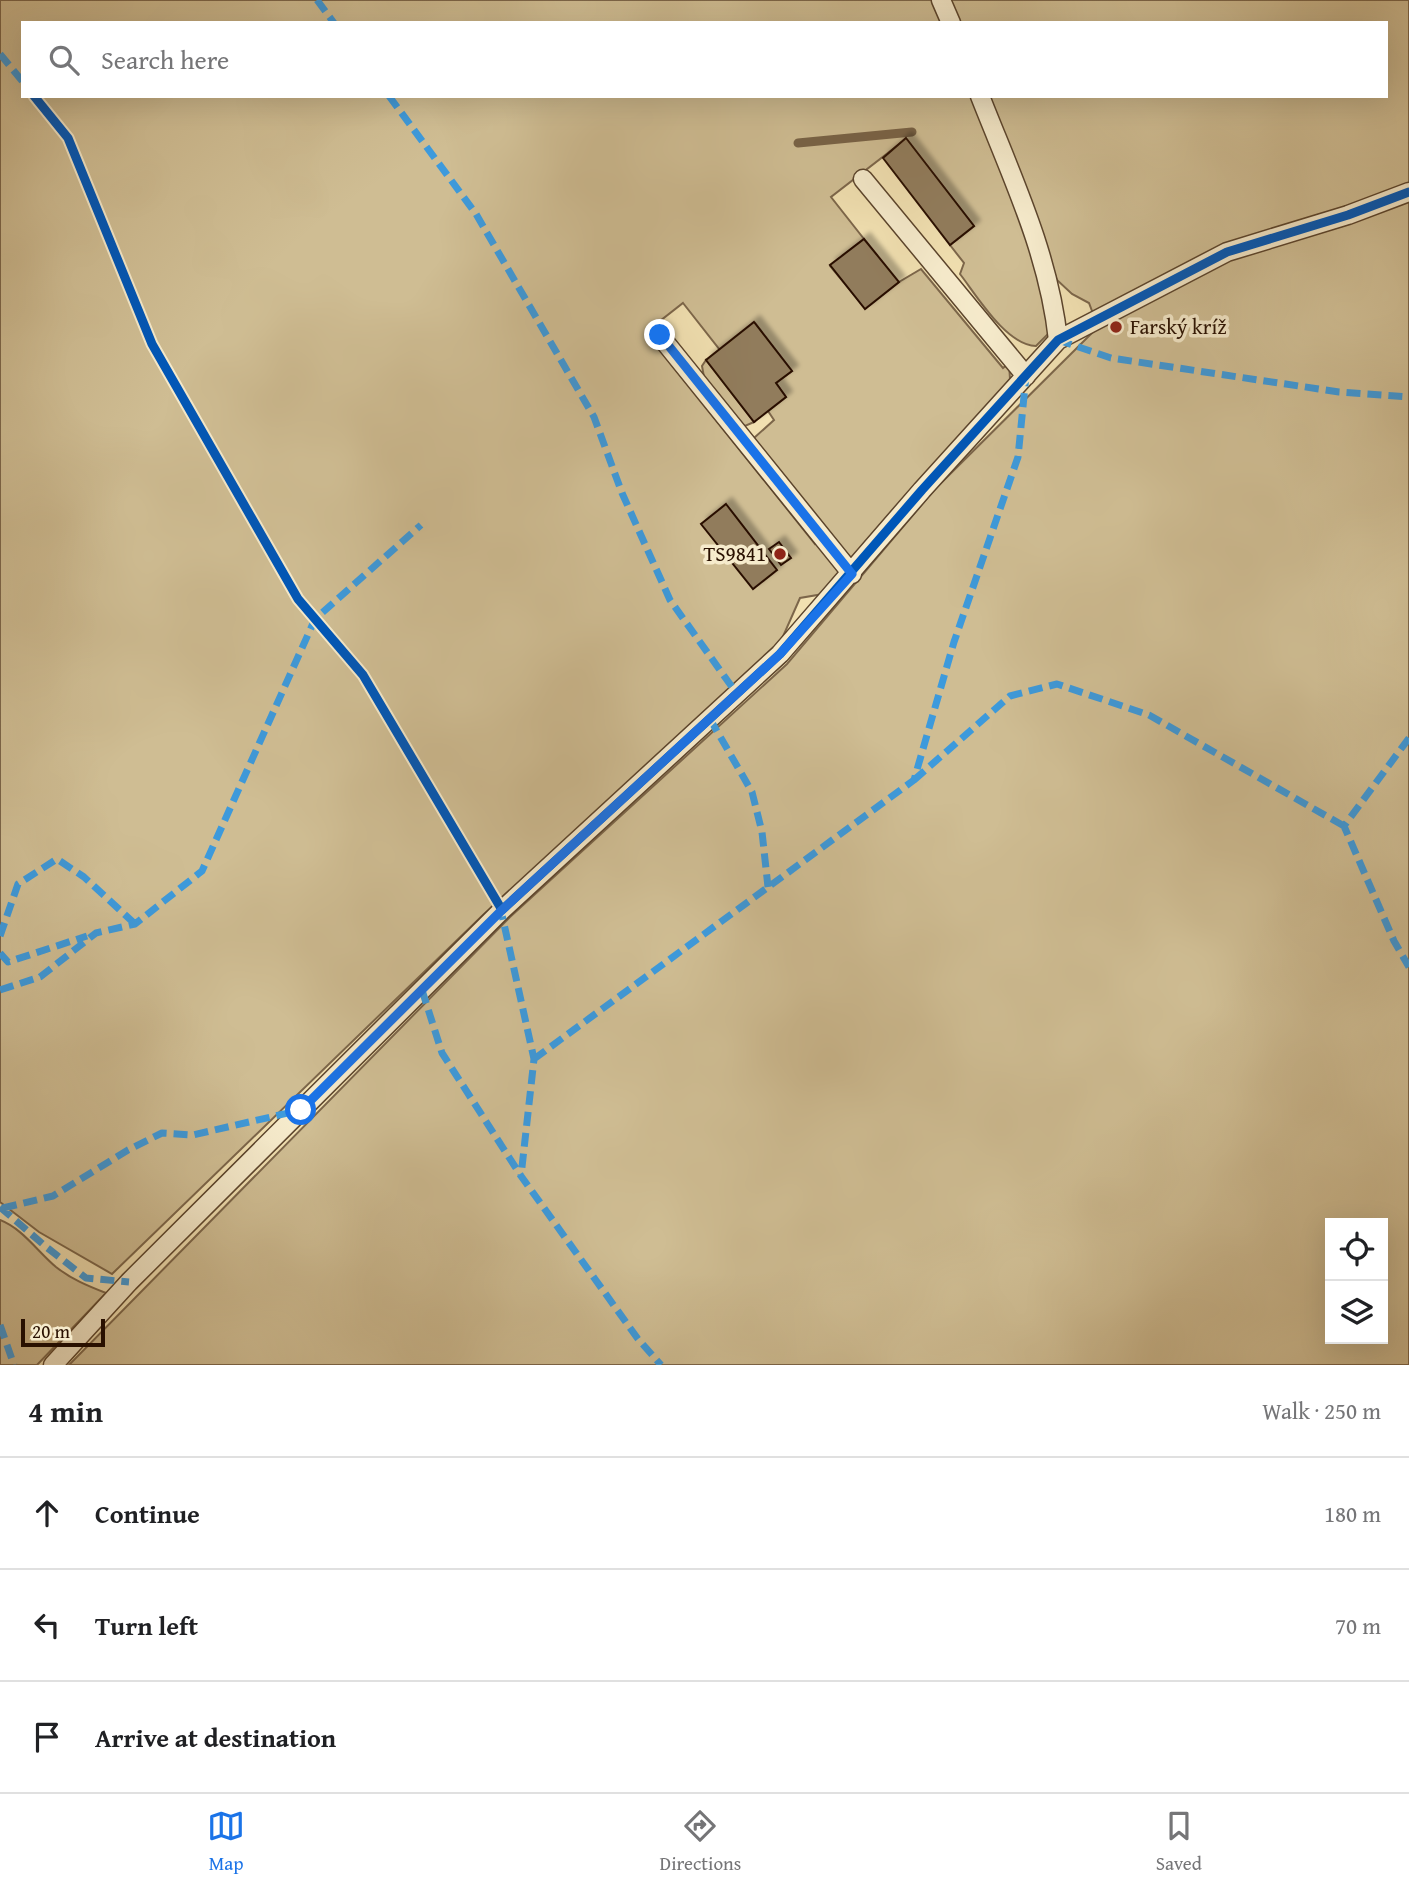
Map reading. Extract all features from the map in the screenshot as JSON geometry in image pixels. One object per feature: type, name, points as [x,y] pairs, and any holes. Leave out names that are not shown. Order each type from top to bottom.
[{"type":"lane","points":[[942,0],[950,21]]},
{"type":"lane","points":[[981,98],[1045,268],[1055,311],[1058,340]]},
{"type":"lane","points":[[863,179],[1026,376]]},
{"type":"lane","points":[[53,1365],[129,1282],[502,910],[780,654],[922,490],[1058,340],[1227,252],[1348,215],[1409,192]]},
{"type":"lane","points":[[660,335],[852,574]]},
{"type":"shaded area","points":[[0,0],[1409,0],[1409,1365],[69,1365],[510,917],[787,664],[935,489],[1098,327],[1089,303],[1072,294],[1057,280],[988,98],[1388,98],[1388,21],[954,21],[939,15],[940,21],[21,21],[21,98],[972,98],[1035,256],[1050,332],[1036,346],[1025,344],[1014,337],[993,318],[960,274],[964,263],[950,245],[974,226],[906,139],[831,197],[864,239],[830,266],[865,308],[921,269],[1003,368],[1009,363],[1010,379],[1003,392],[823,594],[800,598],[781,641],[682,738],[483,915],[112,1274],[39,1232],[0,1202]],"holes":[[[683,303],[720,350],[755,323],[792,371],[776,383],[786,397],[768,411],[774,420],[754,438],[754,442],[828,532],[815,544],[646,332]]]},
{"type":"shaded area","points":[[706,360],[754,422],[745,426],[740,424],[704,377],[702,366]]},
{"type":"shaded area","points":[[0,1220],[23,1235],[62,1271],[106,1293],[37,1365],[0,1365]]},
{"type":"building","points":[[906,138],[974,226],[950,245],[883,158]]},
{"type":"building","points":[[864,239],[899,282],[865,309],[830,265]]},
{"type":"building","points":[[754,322],[792,371],[776,383],[786,397],[754,422],[706,360]]},
{"type":"building","points":[[726,504],[777,570],[753,589],[701,524]]},
{"type":"building","name":"TS9841","points":[[779,542],[791,558],[781,565],[769,549]]},
{"type":"waterway","points":[[798,143],[912,132]]},
{"type":"marked path","points":[[317,0],[333,21]]},
{"type":"marked path","points":[[0,54],[21,80]]},
{"type":"marked path","points":[[390,98],[476,214],[594,417],[622,493],[670,600],[737,694]]},
{"type":"marked path","points":[[1058,340],[1111,358],[1339,392],[1409,397]]},
{"type":"marked path","points":[[534,1059],[914,780],[954,642],[1018,457],[1026,376]]},
{"type":"marked path","points":[[0,990],[40,977],[96,933],[135,924],[202,871],[315,619],[421,525]]},
{"type":"marked path","points":[[914,780],[1010,696],[1057,684],[1149,715],[1344,826]]},
{"type":"marked path","points":[[710,719],[752,792],[762,832],[768,887]]},
{"type":"marked path","points":[[1409,738],[1344,826],[1394,941],[1409,967]]},
{"type":"marked path","points":[[0,936],[18,884],[57,859],[84,877],[135,924]]},
{"type":"marked path","points":[[500,906],[534,1059],[521,1176]]},
{"type":"marked path","points":[[0,953],[8,962],[87,936]]},
{"type":"marked path","points":[[422,990],[442,1053],[521,1176],[638,1339],[661,1365]]},
{"type":"marked path","points":[[3,1208],[53,1196],[128,1150],[162,1133],[193,1135],[301,1110]]},
{"type":"marked path","points":[[0,1207],[86,1278],[129,1282]]},
{"type":"marked path","points":[[0,1325],[14,1365]]},
{"type":"cycle path","points":[[36,98],[68,138],[152,344],[298,599],[363,675],[502,910],[780,654],[922,490],[1058,340],[1227,252],[1348,215],[1409,192]]},
{"type":"place","name":"Farský kríž","points":[[1116,327]]},
{"type":"place","name":"TS9841","points":[[780,554]]},
{"type":"route","points":[[301,1110],[502,910],[780,654],[852,574],[660,335]]}]
